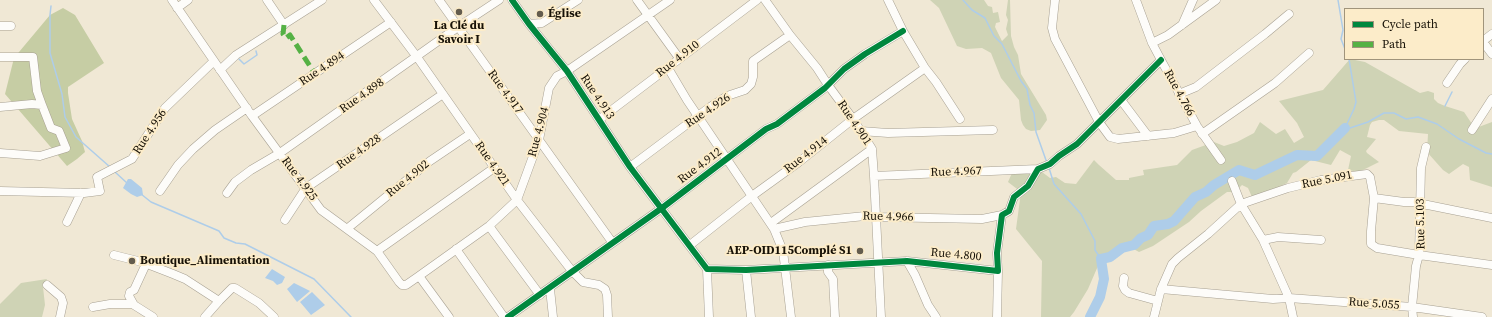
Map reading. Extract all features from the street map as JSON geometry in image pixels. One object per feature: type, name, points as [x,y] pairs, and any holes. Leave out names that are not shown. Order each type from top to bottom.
[{"type":"street","name":"Rue 4.925","points":[[172,0],[252,116],[321,210],[348,228],[377,251],[402,285],[406,285],[419,276]]},
{"type":"street","points":[[177,8],[188,0]]},
{"type":"street","points":[[267,0],[284,25]]},
{"type":"street","points":[[220,70],[236,55],[322,0]]},
{"type":"street","name":"Rue 4.921","points":[[374,0],[417,57],[517,200],[572,271],[584,282],[599,285],[605,289],[607,295],[608,317]]},
{"type":"street","name":"Rue 4.917","points":[[439,0],[612,242]]},
{"type":"street","name":"Rue 4.898","points":[[227,193],[235,182],[280,153],[458,27],[499,0]]},
{"type":"street","name":"Rue 4.913","points":[[512,0],[529,24],[567,71],[600,119],[630,167],[662,208]]},
{"type":"street","points":[[529,24],[542,23],[578,0]]},
{"type":"street","points":[[637,0],[679,58]]},
{"type":"street","name":"Rue 4.904","points":[[419,276],[489,226],[517,200],[539,140],[550,88],[557,76],[567,71],[670,0]]},
{"type":"street","name":"Rue 4.910","points":[[600,119],[757,0]]},
{"type":"street","name":"Rue 4.901","points":[[764,0],[817,68],[872,149],[881,317]]},
{"type":"street","points":[[888,0],[903,31],[925,68],[960,119]]},
{"type":"street","points":[[1064,0],[1055,2],[1052,28],[1055,40],[1099,122],[1110,137],[1114,139],[1174,133],[1197,126]]},
{"type":"street","name":"Rue 4.766","points":[[1136,0],[1160,60],[1197,126],[1221,160]]},
{"type":"street","points":[[1182,25],[1193,0]]},
{"type":"street","points":[[1152,43],[1168,35],[1216,0]]},
{"type":"street","points":[[1179,94],[1196,87],[1289,14]]},
{"type":"street","name":"Rue 4.894","points":[[252,116],[390,22]]},
{"type":"street","points":[[0,26],[11,26]]},
{"type":"street","name":"Rue 4.912","points":[[508,317],[662,208],[766,129],[777,124],[828,86],[844,69],[865,54],[903,31]]},
{"type":"street","points":[[1484,41],[1492,34]]},
{"type":"street","name":"Rue 4.926","points":[[630,167],[727,96],[745,90],[751,84],[753,77],[753,61],[790,35]]},
{"type":"street","points":[[1484,43],[1492,54]]},
{"type":"street","points":[[1202,134],[1275,83],[1309,53]]},
{"type":"street","points":[[0,57],[33,57],[37,91],[42,105],[51,128],[59,131],[66,148],[40,156],[0,153]]},
{"type":"street","name":"Rue 4.956","points":[[0,191],[81,193],[100,191],[97,178],[132,159],[164,108],[214,60]]},
{"type":"street","name":"Rue 4.800","points":[[707,269],[746,270],[907,261],[998,271],[997,253],[1002,216],[1009,211],[1014,197],[1028,186],[1044,167],[1078,144],[1160,60]]},
{"type":"street","points":[[1447,83],[1463,60]]},
{"type":"street","points":[[668,68],[698,116],[773,226],[782,251],[791,317]]},
{"type":"street","name":"Rue 4.914","points":[[690,245],[853,119],[925,68]]},
{"type":"street","name":"Rue 4.928","points":[[285,220],[306,188],[443,94]]},
{"type":"street","points":[[1472,130],[1492,99]]},
{"type":"street","points":[[1121,100],[1148,136]]},
{"type":"street","points":[[0,107],[32,104],[42,105]]},
{"type":"street","points":[[160,190],[192,149],[215,130],[247,108]]},
{"type":"street","points":[[861,131],[888,133],[993,130]]},
{"type":"street","name":"Rue 4.902","points":[[348,228],[430,161],[470,134]]},
{"type":"street","name":"Rue 5.103","points":[[1426,147],[1421,168],[1419,255],[1492,265]]},
{"type":"street","points":[[773,226],[872,149]]},
{"type":"street","name":"Rue 4.967","points":[[874,176],[1044,167]]},
{"type":"street","points":[[377,251],[494,168]]},
{"type":"street","name":"Rue 5.091","points":[[1241,204],[1288,188],[1363,174],[1367,174],[1370,177],[1374,198]]},
{"type":"street","points":[[1232,181],[1241,204],[1263,240],[1290,298],[1293,317]]},
{"type":"street","points":[[67,222],[81,193]]},
{"type":"street","points":[[1413,317],[1412,307],[1416,266],[1419,255],[1377,248],[1371,244],[1374,198],[1420,204],[1492,218]]},
{"type":"street","points":[[1154,317],[1161,289],[1172,264],[1241,204]]},
{"type":"street","points":[[662,208],[707,269],[709,317]]},
{"type":"street","name":"Rue 4.966","points":[[773,226],[865,216],[876,218],[982,219],[1002,216]]},
{"type":"street","points":[[489,226],[540,295]]},
{"type":"street","points":[[1263,240],[1278,237],[1322,240]]},
{"type":"street","points":[[456,249],[504,317]]},
{"type":"street","points":[[114,255],[146,264],[184,279],[219,301]]},
{"type":"street","points":[[907,261],[928,305],[936,317]]},
{"type":"street","points":[[146,264],[134,290],[130,292],[129,296],[133,304],[153,317]]},
{"type":"street","points":[[828,265],[828,272],[833,279],[835,317]]},
{"type":"street","points":[[746,270],[751,317]]},
{"type":"street","points":[[997,317],[998,271]]},
{"type":"street","points":[[419,276],[449,317]]},
{"type":"street","points":[[1124,278],[1123,286],[1129,293],[1158,301]]},
{"type":"street","points":[[47,285],[61,297],[63,303],[60,317]]},
{"type":"street","points":[[205,317],[230,289],[235,288],[259,303],[274,317]]},
{"type":"street","points":[[550,288],[553,317]]},
{"type":"street","name":"Rue 5.055","points":[[1161,289],[1273,299],[1290,298],[1412,307],[1482,317]]},
{"type":"street","points":[[93,306],[133,304]]},
{"type":"green space","points":[[930,0],[984,0],[988,6],[992,7],[993,13],[998,12],[1000,22],[996,23],[995,27],[1002,41],[1008,35],[1006,29],[1008,20],[1006,15],[1008,0],[1010,0],[1011,36],[1018,55],[1021,74],[1046,115],[1047,120],[1040,130],[1031,131],[1026,129],[1023,125],[1019,100],[1001,78],[991,53],[982,48],[966,49],[957,46],[939,8]]},
{"type":"green space","points":[[63,8],[75,15],[104,63],[68,87],[72,119],[82,141],[85,152],[67,166],[5,94],[14,58],[50,15]]},
{"type":"green space","points":[[1349,60],[1355,60],[1365,62],[1420,93],[1428,91],[1434,93],[1434,99],[1438,103],[1464,112],[1476,128],[1492,122],[1492,187],[1470,180],[1469,167],[1463,164],[1449,174],[1443,170],[1427,152],[1428,134],[1399,131],[1384,120],[1372,122],[1367,137],[1376,139],[1366,151],[1379,162],[1359,172],[1348,170],[1351,156],[1340,150],[1331,165],[1311,160],[1293,173],[1287,183],[1268,192],[1252,197],[1248,188],[1242,185],[1235,192],[1227,192],[1189,222],[1153,246],[1139,252],[1130,247],[1125,247],[1110,257],[1101,259],[1088,289],[1070,317],[1041,317],[1042,261],[1016,229],[1021,192],[1008,182],[1012,173],[1029,171],[1042,172],[1050,178],[1056,177],[1065,183],[1076,184],[1094,160],[1116,180],[1129,180],[1129,178],[1144,175],[1143,170],[1177,165],[1192,150],[1214,142],[1224,146],[1237,142],[1254,133],[1260,122],[1276,134],[1285,129],[1294,143],[1304,137],[1297,123],[1279,101],[1323,90]]},
{"type":"green space","points":[[47,279],[43,287],[45,305],[42,317],[0,317],[0,304],[21,283]]},
{"type":"water","points":[[128,179],[131,179],[142,188],[143,195],[137,197],[123,188]]},
{"type":"water","points":[[272,269],[285,277],[282,283],[277,285],[273,281],[265,278]]},
{"type":"water","points":[[294,283],[310,291],[297,302],[287,289]]},
{"type":"water","points":[[312,292],[325,305],[311,315],[300,302]]},
{"type":"waterway","points":[[963,0],[972,10],[985,18],[994,36],[1002,44],[1021,81],[1027,89],[1030,105],[1034,113],[1036,132],[1047,163]]},
{"type":"waterway","points":[[1338,0],[1343,30],[1341,39],[1344,46]]},
{"type":"waterway","points":[[51,6],[50,53],[62,94],[65,117],[76,137],[110,167]]},
{"type":"waterway","points":[[239,59],[244,64],[257,55],[256,51]]},
{"type":"waterway","points":[[1349,60],[1356,102],[1345,128],[1350,128],[1368,122],[1384,113],[1394,113],[1406,119],[1418,117],[1437,124],[1459,139],[1486,153],[1492,154]]},
{"type":"waterway","points":[[1445,106],[1452,92]]},
{"type":"waterway","points":[[1090,317],[1100,297],[1104,279],[1101,259],[1110,257],[1122,248],[1134,245],[1141,238],[1148,235],[1154,226],[1168,224],[1174,221],[1195,197],[1206,192],[1214,185],[1239,170],[1255,175],[1297,155],[1317,156],[1345,128]]},
{"type":"waterway","points":[[1049,168],[1054,184],[1081,214],[1095,241],[1095,250],[1101,259]]},
{"type":"waterway","points":[[115,172],[127,183]]},
{"type":"waterway","points":[[141,194],[151,202],[219,231],[224,238],[236,243],[245,244],[314,279],[351,317]]},
{"type":"marked path","points":[[284,25],[283,34],[286,38],[290,35],[315,74]]},
{"type":"cycle path","points":[[512,0],[529,24],[567,71],[630,167],[707,269],[746,270],[907,261],[998,271],[997,253],[1002,215],[1009,211],[1014,197],[1028,186],[1038,169],[1050,164],[1077,144],[1161,60]]},
{"type":"cycle path","points":[[508,317],[662,208],[766,129],[777,124],[825,88],[844,69],[865,54],[903,31]]},
{"type":"place","name":"La Clé du Savoir I","points":[[459,12]]},
{"type":"place","name":"Église","points":[[540,14]]},
{"type":"place","name":"AEP-OID115Complé S1","points":[[860,251]]},
{"type":"place","name":"Boutique_Alimentation","points":[[132,261]]}]
